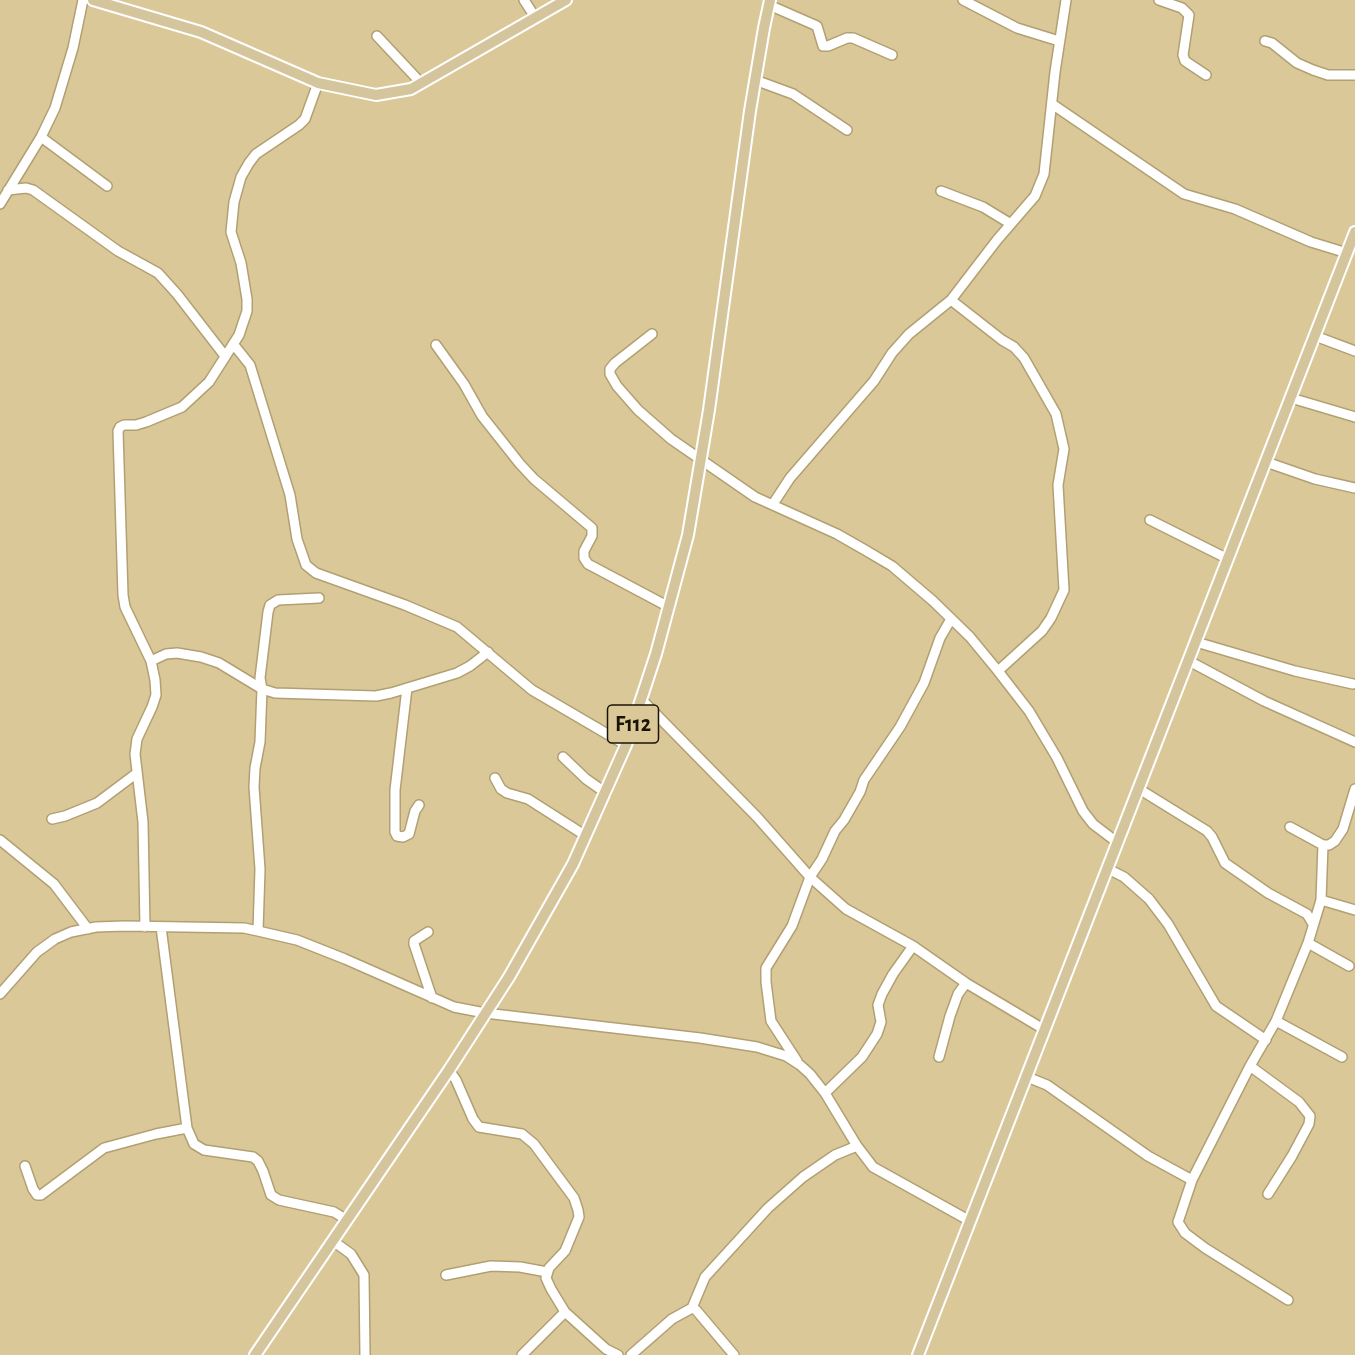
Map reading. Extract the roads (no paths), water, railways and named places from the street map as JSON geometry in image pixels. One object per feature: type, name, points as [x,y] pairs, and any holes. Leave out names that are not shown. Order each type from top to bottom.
[{"type":"main road","points":[[93,0],[201,32],[318,83],[376,95],[411,89],[566,0]]},
{"type":"main road","name":"F112","points":[[255,1355],[449,1070],[541,922],[586,837],[626,745],[642,700],[688,535],[701,460],[755,80],[770,2]]},
{"type":"main road","points":[[918,1355],[1355,232]]},
{"type":"street","points":[[0,204],[41,137],[55,108],[79,27],[83,0]]},
{"type":"street","points":[[524,0],[535,17]]},
{"type":"street","points":[[963,0],[1017,28],[1059,41]]},
{"type":"street","points":[[773,504],[790,478],[874,381],[892,352],[909,334],[951,300],[1035,196],[1042,182],[1066,0]]},
{"type":"street","points":[[1159,0],[1182,8],[1189,15],[1183,55],[1185,61],[1206,75]]},
{"type":"street","points":[[770,2],[816,26],[823,46],[853,38],[892,55]]},
{"type":"street","points":[[377,36],[421,83]]},
{"type":"street","points":[[1264,40],[1272,43],[1297,63],[1313,70],[1328,75],[1355,75]]},
{"type":"street","points":[[755,80],[793,94],[847,130]]},
{"type":"street","points":[[145,927],[143,822],[135,754],[137,739],[156,695],[151,661],[125,607],[123,595],[118,431],[124,425],[146,422],[182,407],[209,382],[234,345],[247,311],[245,282],[237,246],[231,232],[234,202],[241,177],[256,154],[305,119],[318,83]]},
{"type":"street","points":[[1052,104],[1184,194],[1235,209],[1311,242],[1350,248]]},
{"type":"street","points":[[41,137],[107,186]]},
{"type":"street","points":[[8,190],[26,188],[33,190],[118,251],[158,273],[225,356]]},
{"type":"street","points":[[941,191],[983,207],[1011,224]]},
{"type":"street","points":[[951,300],[1014,347],[1024,358],[1056,414],[1064,449],[1058,485],[1064,590],[1042,631],[998,671]]},
{"type":"street","points":[[652,334],[610,369],[610,374],[617,386],[646,418],[755,497],[837,534],[892,566],[951,619],[998,671],[1035,721],[1057,758],[1083,811],[1093,824],[1118,843]]},
{"type":"street","points":[[1315,336],[1342,344],[1355,351]]},
{"type":"street","points":[[234,345],[250,365],[290,495],[297,539],[306,565],[316,573],[405,605],[457,627],[532,690],[626,745]]},
{"type":"street","points":[[436,345],[464,384],[482,416],[520,464],[534,479],[592,528],[592,536],[584,551],[584,558],[588,564],[669,607]]},
{"type":"street","points":[[1291,398],[1355,417]]},
{"type":"street","points":[[1266,462],[1316,479],[1355,488]]},
{"type":"street","points":[[1150,520],[1228,559]]},
{"type":"street","points":[[258,931],[260,870],[254,788],[260,742],[262,689],[260,678],[270,605],[278,600],[319,598]]},
{"type":"street","points":[[800,1065],[771,1022],[766,972],[792,926],[810,877],[817,868],[835,831],[844,820],[864,780],[912,705],[924,682],[940,638],[951,619]]},
{"type":"street","points":[[1196,642],[1295,671],[1353,684]]},
{"type":"street","points":[[151,661],[166,654],[177,653],[201,657],[219,663],[262,689],[274,693],[376,696],[457,673],[488,652]]},
{"type":"street","points":[[1189,661],[1264,701],[1355,742]]},
{"type":"street","points":[[407,688],[395,790],[395,832],[397,836],[403,837],[409,834],[415,811],[419,805]]},
{"type":"street","points":[[642,700],[757,817],[810,877],[846,909],[913,946],[966,983],[1045,1030]]},
{"type":"street","points":[[563,757],[586,779],[606,793]]},
{"type":"street","points":[[52,819],[97,802],[137,773]]},
{"type":"street","points":[[495,778],[507,794],[528,799],[586,837]]},
{"type":"street","points":[[1139,789],[1207,831],[1225,863],[1268,893],[1307,914],[1313,924]]},
{"type":"street","points":[[1290,827],[1323,845],[1329,845],[1335,841],[1343,829],[1355,789]]},
{"type":"street","points":[[0,840],[54,884],[88,929]]},
{"type":"street","points":[[1288,1300],[1204,1248],[1179,1226],[1178,1217],[1192,1180],[1250,1066],[1276,1021],[1308,943],[1321,900],[1323,845]]},
{"type":"street","points":[[1108,869],[1124,877],[1149,899],[1168,924],[1216,1006],[1266,1040]]},
{"type":"street","points":[[1321,900],[1355,910]]},
{"type":"street","points":[[0,994],[37,952],[55,939],[71,932],[88,929],[145,927],[244,928],[297,940],[454,1008],[757,1047],[786,1056],[810,1074],[873,1167],[970,1221]]},
{"type":"street","points":[[161,927],[187,1128],[194,1144],[204,1150],[253,1157],[258,1161],[271,1195],[279,1200],[323,1208],[347,1220]]},
{"type":"street","points":[[428,932],[414,941],[432,998]]},
{"type":"street","points":[[1308,943],[1349,966]]},
{"type":"street","points":[[825,1093],[862,1057],[877,1034],[881,1022],[878,1005],[882,994],[913,946]]},
{"type":"street","points":[[939,1057],[958,994],[966,983]]},
{"type":"street","points":[[1276,1021],[1342,1057]]},
{"type":"street","points":[[1250,1066],[1299,1102],[1310,1116],[1309,1124],[1292,1156],[1268,1194]]},
{"type":"street","points":[[449,1070],[479,1127],[522,1134],[534,1144],[574,1198],[578,1210],[575,1226],[565,1251],[547,1272],[546,1278],[550,1289],[565,1312],[603,1352],[618,1355]]},
{"type":"street","points":[[1027,1077],[1047,1085],[1148,1156],[1192,1180]]},
{"type":"street","points":[[25,1166],[33,1189],[37,1195],[41,1195],[104,1148],[187,1128]]},
{"type":"street","points":[[631,1355],[672,1319],[692,1308],[705,1277],[768,1208],[802,1177],[835,1155],[857,1146]]},
{"type":"street","points":[[333,1241],[351,1254],[364,1275],[365,1355]]},
{"type":"street","points":[[446,1275],[491,1266],[520,1267],[547,1272]]},
{"type":"street","points":[[692,1308],[734,1355]]},
{"type":"street","points":[[522,1355],[565,1312]]}]
